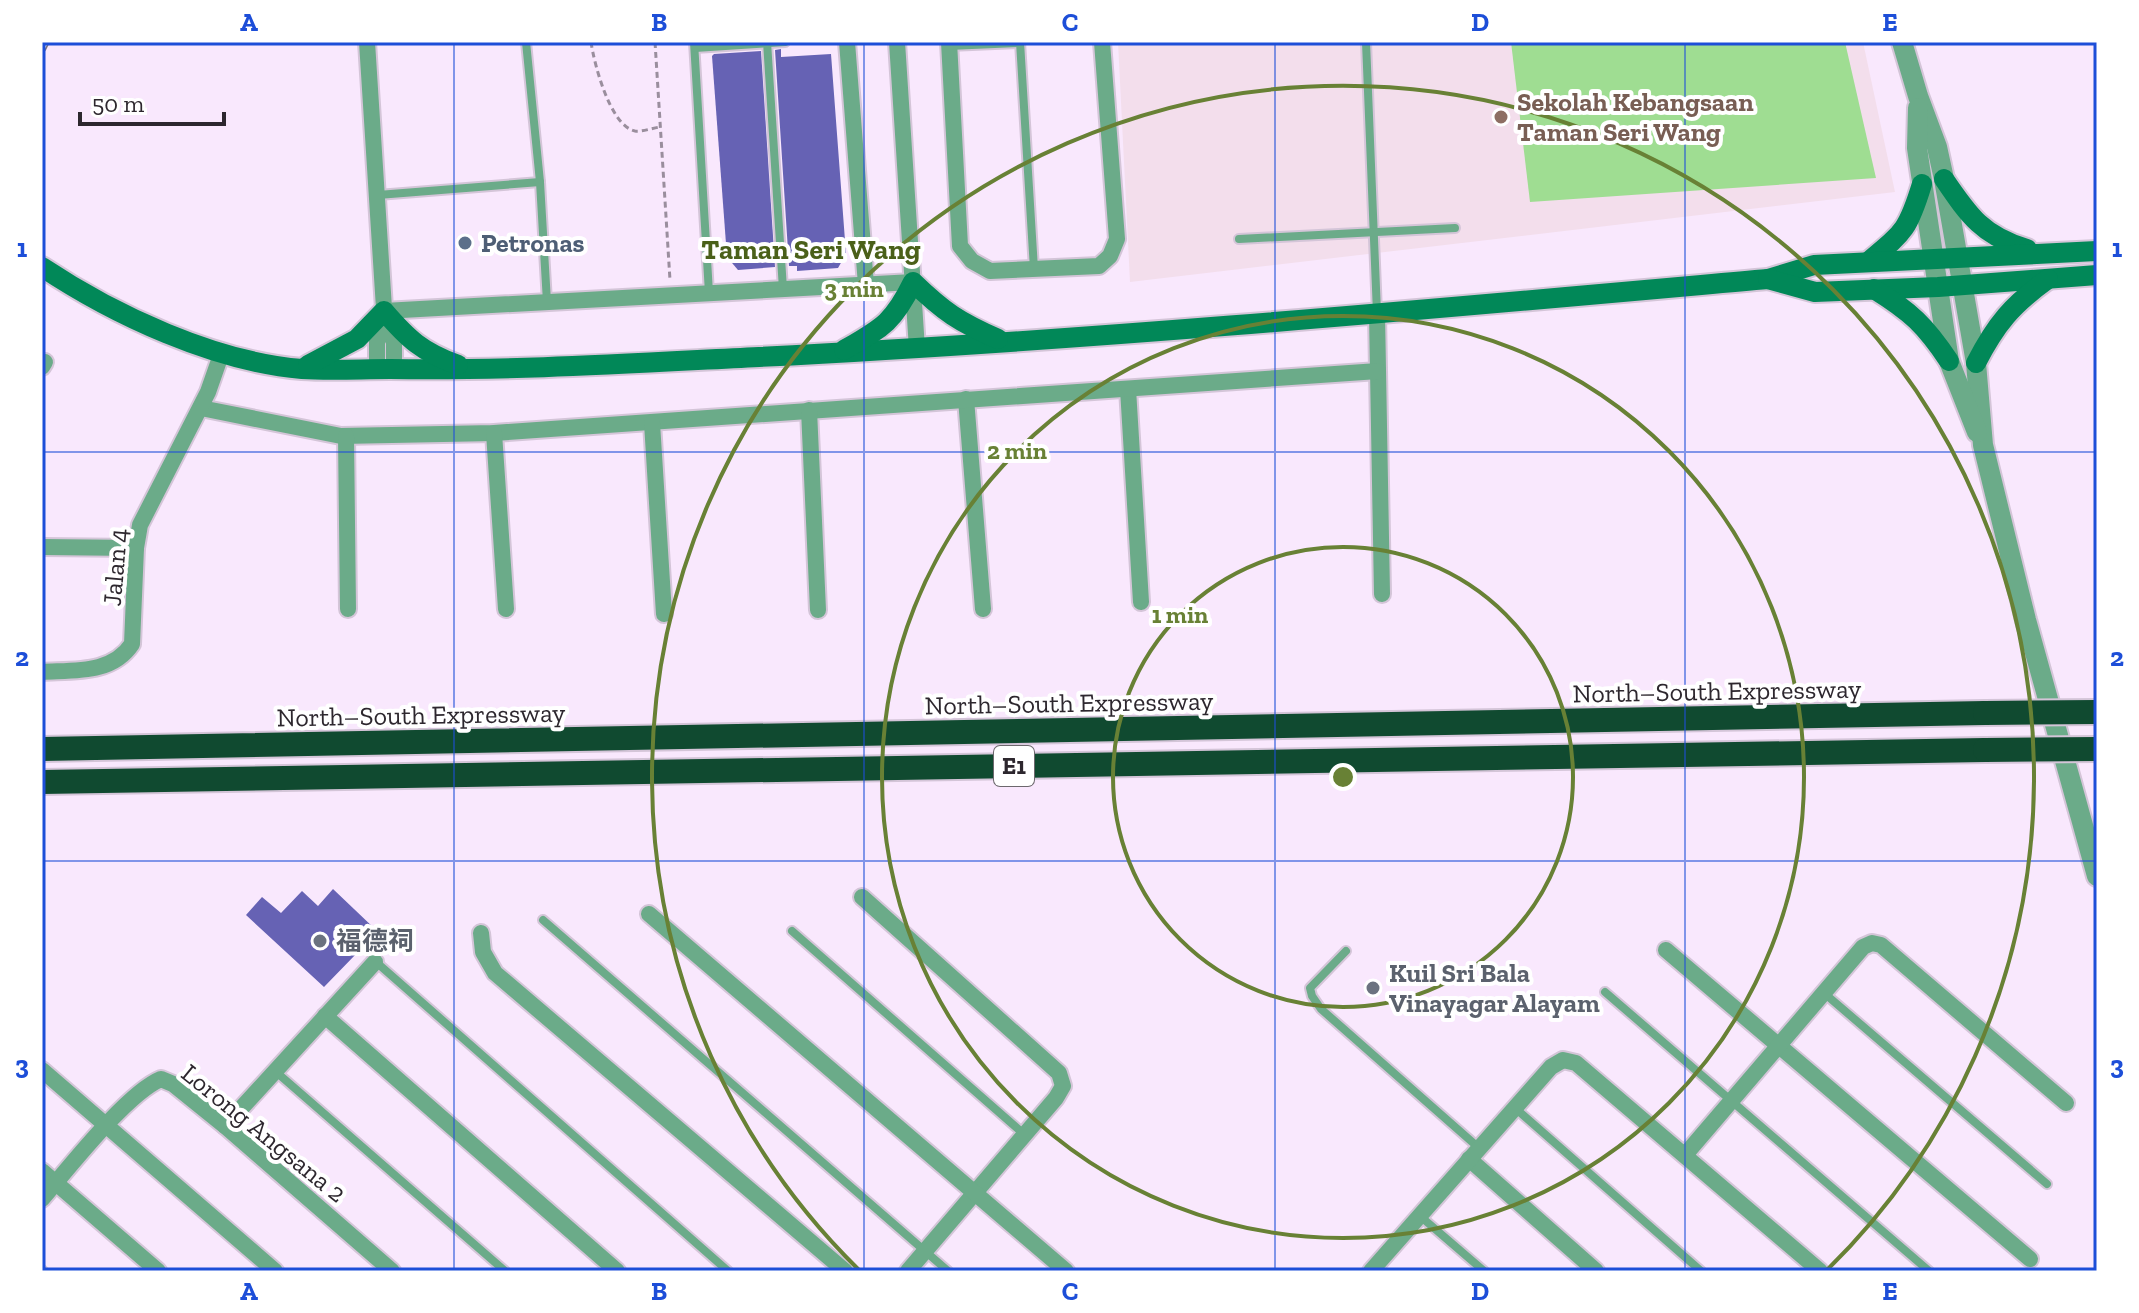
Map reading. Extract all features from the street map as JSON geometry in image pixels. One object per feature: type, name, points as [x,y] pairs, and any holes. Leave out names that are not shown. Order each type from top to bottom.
[{"type":"highway","name":"North–South Expressway","points":[[42,749],[2097,712]]},
{"type":"highway","name":"E1","points":[[42,782],[2097,749]]},
{"type":"main road","points":[[1944,179],[1967,213],[1985,231],[2006,243],[2045,254]]},
{"type":"main road","points":[[1868,262],[1903,232],[1911,219],[1922,184]]},
{"type":"main road","points":[[42,267],[168,334],[222,352],[301,369],[474,371],[917,349],[1377,314],[1768,279],[1814,265],[2097,251]]},
{"type":"main road","points":[[1768,279],[1815,292],[1938,287],[2097,275]]},
{"type":"main road","points":[[1976,363],[2004,316],[2018,301],[2048,279]]},
{"type":"main road","points":[[837,353],[882,328],[900,308],[913,282],[962,324],[1002,341]]},
{"type":"main road","points":[[1874,289],[1911,312],[1929,330],[1949,361]]},
{"type":"main road","points":[[301,369],[331,355],[384,318],[431,355],[474,371]]},
{"type":"street","points":[[367,42],[384,318],[377,341],[386,369]]},
{"type":"street","points":[[847,42],[866,285]]},
{"type":"street","points":[[897,42],[917,349]]},
{"type":"street","points":[[949,44],[960,246],[972,261],[990,271],[1099,266],[1110,256],[1117,239],[1102,42]]},
{"type":"street","points":[[1902,42],[1937,147],[1944,179],[1976,363],[1983,445]]},
{"type":"street","points":[[1918,96],[1917,148],[1949,361],[1983,445],[2026,620],[2097,876]]},
{"type":"street","points":[[384,318],[547,302],[913,282]]},
{"type":"street","points":[[1377,314],[1382,594]]},
{"type":"street","name":"Jalan 4","points":[[42,672],[102,668],[124,656],[132,644],[136,548],[140,525],[201,408],[222,352]]},
{"type":"street","points":[[201,408],[346,436],[494,433],[1378,371]]},
{"type":"street","points":[[1128,389],[1141,602]]},
{"type":"street","points":[[966,399],[983,609]]},
{"type":"street","points":[[809,410],[818,610]]},
{"type":"street","points":[[652,423],[664,614]]},
{"type":"street","points":[[494,433],[506,609]]},
{"type":"street","points":[[346,436],[348,609]]},
{"type":"street","points":[[42,547],[136,548]]},
{"type":"street","points":[[862,897],[1059,1073],[1063,1086],[908,1271]]},
{"type":"street","points":[[649,914],[1066,1271]]},
{"type":"street","points":[[481,933],[483,952],[495,973],[845,1271]]},
{"type":"street","points":[[1685,1155],[1823,992],[1863,947],[1872,943],[1881,945],[2066,1103]]},
{"type":"street","points":[[1666,950],[2030,1259]]},
{"type":"street","points":[[225,1126],[375,962]]},
{"type":"street","points":[[325,1016],[617,1271]]},
{"type":"street","points":[[1374,1270],[1514,1107],[1551,1067],[1563,1060],[1576,1063],[1820,1271]]},
{"type":"street","points":[[42,1070],[275,1271]]},
{"type":"street","name":"Lorong Angsana 2","points":[[106,1126],[150,1083],[161,1079],[173,1084],[392,1271]]},
{"type":"street","points":[[42,1199],[106,1126]]},
{"type":"street","points":[[1474,1153],[1596,1271]]},
{"type":"street","points":[[42,1171],[158,1271]]},
{"type":"lane","points":[[526,42],[540,182],[547,302]]},
{"type":"lane","points":[[767,42],[783,289]]},
{"type":"lane","points":[[709,293],[695,45],[785,42]]},
{"type":"lane","points":[[949,44],[1020,42],[1034,270]]},
{"type":"lane","points":[[1366,42],[1377,314]]},
{"type":"lane","points":[[378,195],[540,182]]},
{"type":"lane","points":[[1239,239],[1455,228]]},
{"type":"lane","points":[[543,920],[948,1271]]},
{"type":"lane","points":[[792,931],[1025,1135]]},
{"type":"lane","points":[[1346,951],[1310,988],[1312,996],[1321,1009],[1474,1153]]},
{"type":"lane","points":[[375,962],[728,1271]]},
{"type":"lane","points":[[1605,992],[1929,1271]]},
{"type":"lane","points":[[1823,992],[2047,1184]]},
{"type":"lane","points":[[275,1071],[505,1271]]},
{"type":"lane","points":[[1514,1107],[1701,1271]]},
{"type":"lane","points":[[1420,1215],[1484,1271]]},
{"type":"path","points":[[591,42],[594,66],[623,124],[635,131],[661,127]]},
{"type":"path","points":[[655,42],[671,296]]},
{"type":"shaded area","name":"Sekolah Kebangsaan Taman Seri Wang","points":[[1118,42],[1863,42],[1895,192],[1130,282]]},
{"type":"green space","points":[[1511,42],[1845,42],[1876,178],[1530,202]]},
{"type":"building","points":[[781,49],[781,57],[831,54],[846,254],[838,268],[797,271],[797,266],[789,266],[775,50]]},
{"type":"building","points":[[761,51],[775,267],[738,270],[727,257],[712,56]]},
{"type":"building","name":"福德祠","points":[[333,889],[375,929],[324,987],[246,915],[262,897],[281,913],[302,891],[318,906]]},
{"type":"railway","points":[[42,48],[45,42]]},
{"type":"place","name":"Sekolah Kebangsaan Taman Seri Wang","points":[[1501,117]]},
{"type":"place","name":"Petronas","points":[[465,243]]},
{"type":"place","name":"福德祠","points":[[320,941]]},
{"type":"place","name":"Kuil Sri Bala Vinayagar Alayam","points":[[1373,988]]},
{"type":"district","name":"Taman Seri Wang","points":[[811,249]]}]
